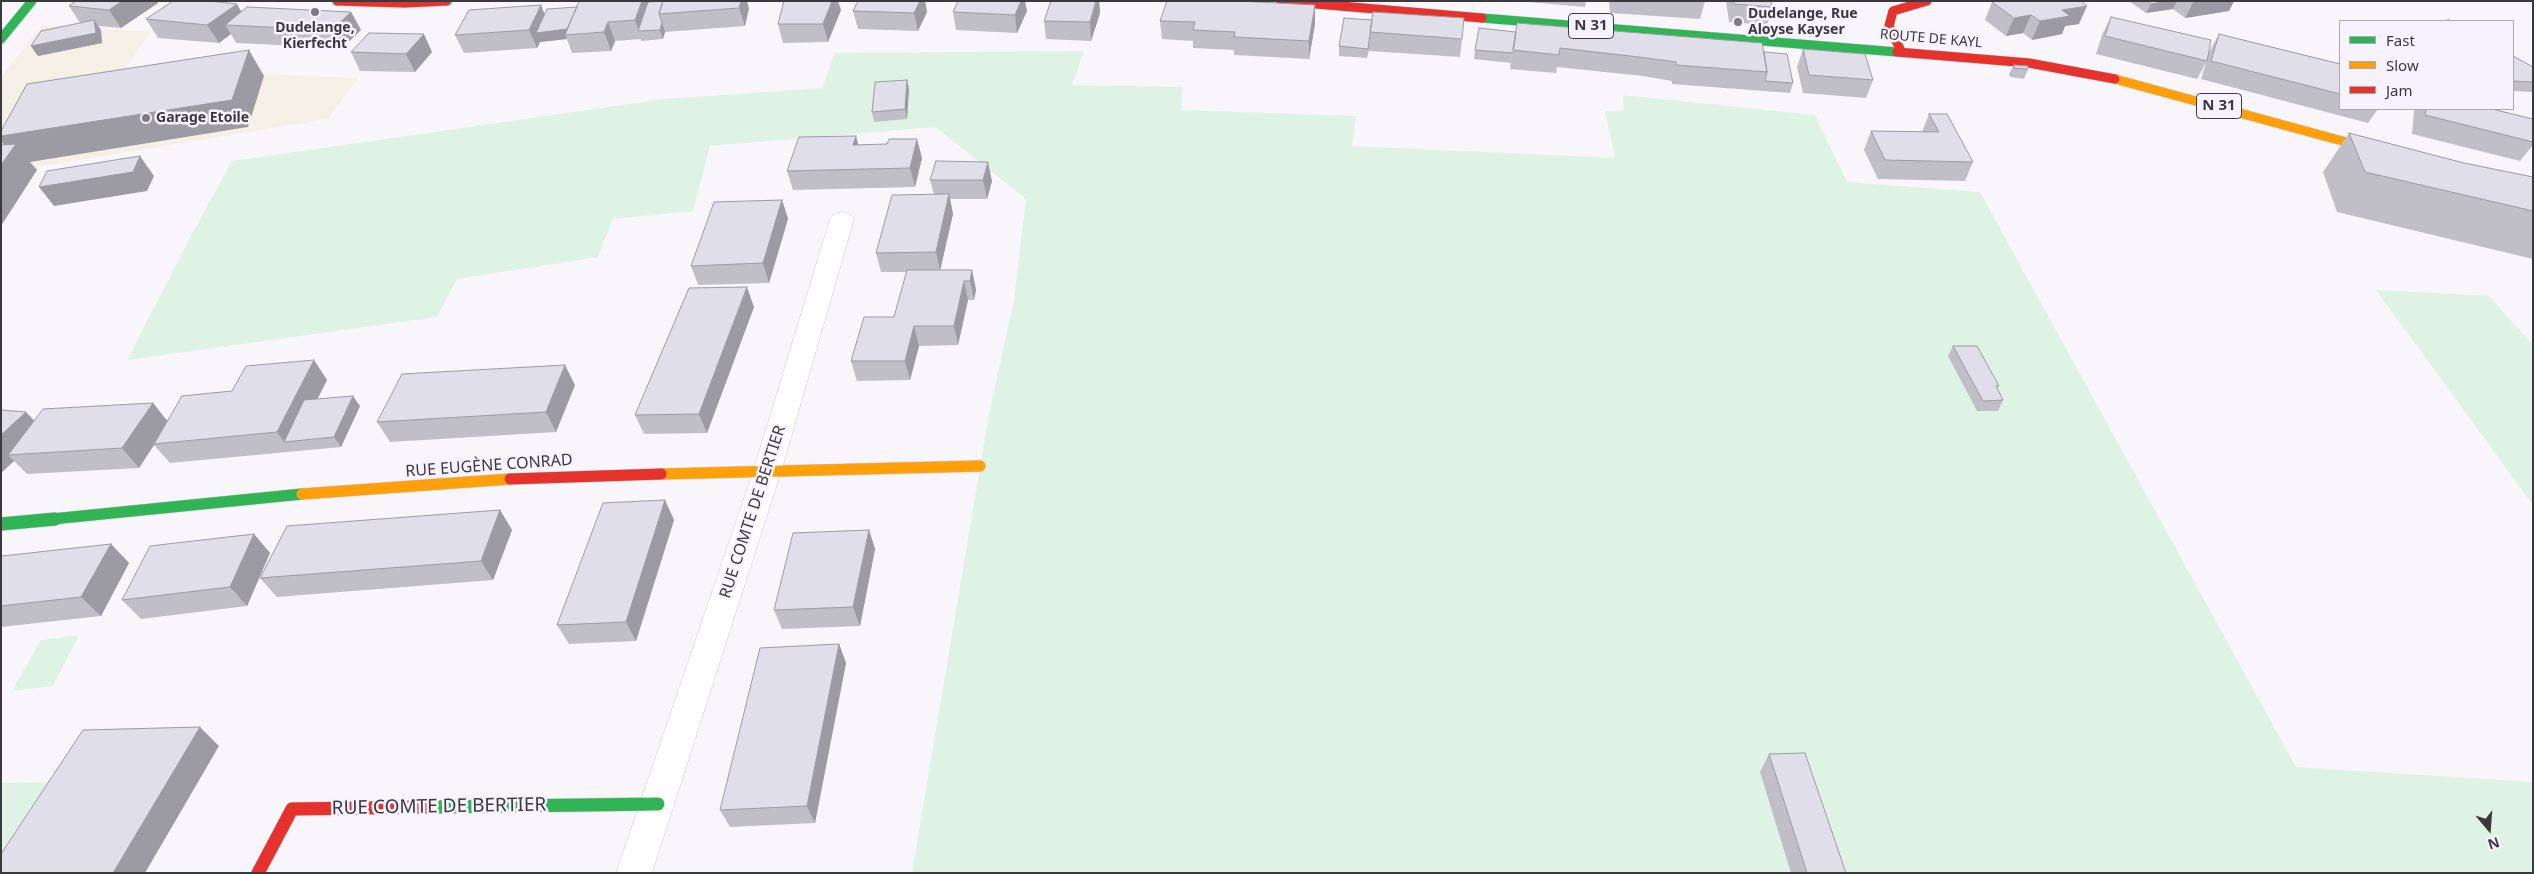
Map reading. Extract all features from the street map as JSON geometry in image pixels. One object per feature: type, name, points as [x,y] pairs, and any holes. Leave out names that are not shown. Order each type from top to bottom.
[{"type":"main road","points":[[1,39],[32,1]]},
{"type":"main road","points":[[337,1],[405,3],[448,1]]},
{"type":"main road","name":"ROUTE DE KAYL","points":[[1281,1],[2029,63],[2126,80],[2390,154]]},
{"type":"main road","points":[[1901,51],[1889,26],[1893,11],[1927,1]]},
{"type":"main road","name":"RUE EUGÈNE CONRAD","points":[[1,524],[287,495],[521,478],[980,466]]},
{"type":"main road","name":"RUE COMTE DE BERTIER","points":[[258,873],[292,809],[658,804]]},
{"type":"street","name":"RUE COMTE DE BERTIER","points":[[634,873],[767,472],[842,220]]},
{"type":"shaded area","points":[[42,25],[151,32],[126,68],[358,78],[328,119],[1,173],[1,77]]},
{"type":"green space","points":[[1084,51],[1072,85],[1183,87],[1181,110],[1356,116],[1352,146],[1615,158],[1605,111],[1624,111],[1623,95],[1815,115],[1847,182],[1980,192],[2296,767],[2533,782],[2533,873],[912,873],[989,414],[1014,300],[1026,199],[935,127],[710,146],[693,211],[613,219],[598,257],[457,279],[437,317],[127,360],[232,161],[664,99],[822,88],[835,53]]},
{"type":"green space","points":[[2376,290],[2489,296],[2533,345],[2533,505]]},
{"type":"green space","points":[[79,635],[53,686],[12,691],[41,640]]},
{"type":"green space","points":[[69,782],[1,873],[1,783]]},
{"type":"building","points":[[76,1],[122,1],[109,10],[69,6]]},
{"type":"building","points":[[173,1],[209,1],[237,4],[207,25],[146,19]]},
{"type":"building","points":[[579,1],[642,1],[635,20],[608,22],[604,32],[565,35]]},
{"type":"building","points":[[663,1],[741,1],[739,8],[659,14]]},
{"type":"building","points":[[663,1],[659,14],[662,22],[660,30],[638,31],[648,2]]},
{"type":"building","points":[[784,1],[832,1],[823,24],[778,24]]},
{"type":"building","points":[[858,1],[920,1],[914,13],[853,11]]},
{"type":"building","points":[[958,1],[1021,1],[1015,15],[953,12]]},
{"type":"building","points":[[1051,1],[1096,1],[1090,22],[1044,21]]},
{"type":"building","points":[[1167,1],[1238,1],[1315,5],[1309,41],[1234,37],[1235,32],[1193,30],[1195,22],[1160,21]]},
{"type":"building","points":[[1734,1],[1771,1],[1772,7],[1734,4]]},
{"type":"building","points":[[2081,1],[2087,6],[2062,10],[2070,16],[2040,21],[2031,15],[2014,18],[1992,2]]},
{"type":"building","points":[[2147,1],[2168,1],[2151,4]]},
{"type":"building","points":[[541,5],[529,30],[455,35],[469,10]]},
{"type":"building","points":[[247,7],[351,12],[332,30],[225,25]]},
{"type":"building","points":[[577,7],[567,29],[536,33],[547,9]]},
{"type":"building","points":[[1373,12],[1464,18],[1462,39],[1370,32]]},
{"type":"building","points":[[2111,17],[2211,40],[2207,61],[2105,36]]},
{"type":"building","points":[[1344,18],[1372,20],[1368,49],[1339,46]]},
{"type":"building","points":[[94,20],[96,33],[31,46],[41,31]]},
{"type":"building","points":[[1517,23],[1762,43],[1767,72],[1676,65],[1676,62],[1560,48],[1559,55],[1513,50]]},
{"type":"building","points":[[1479,28],[1516,32],[1513,53],[1475,50]]},
{"type":"building","points":[[369,33],[424,34],[406,54],[351,52]]},
{"type":"building","points":[[2219,34],[2339,64],[2339,94],[2211,61]]},
{"type":"building","points":[[1803,49],[1865,54],[1873,80],[1809,75]]},
{"type":"building","points":[[249,50],[232,100],[1,136],[1,131],[27,84]]},
{"type":"building","points":[[1764,52],[1787,54],[1793,83],[1765,81],[1767,72]]},
{"type":"building","points":[[2514,57],[2533,67],[2533,82],[2514,81]]},
{"type":"building","points":[[2014,65],[2028,66],[2028,69],[2014,68]]},
{"type":"building","points":[[907,80],[905,109],[872,112],[875,82]]},
{"type":"building","points":[[2426,110],[2496,110],[2533,119],[2533,142],[2425,115]]},
{"type":"building","points":[[1929,114],[1947,114],[1973,162],[1885,160],[1871,131],[1939,132]]},
{"type":"building","points":[[2349,133],[2464,163],[2533,177],[2533,211],[2365,172]]},
{"type":"building","points":[[856,136],[853,145],[887,144],[889,139],[917,139],[910,168],[787,171],[799,137]]},
{"type":"building","points":[[16,144],[1,165],[1,145]]},
{"type":"building","points":[[140,156],[133,172],[39,187],[47,171]]},
{"type":"building","points":[[936,161],[988,162],[983,180],[930,180]]},
{"type":"building","points":[[949,194],[936,252],[876,253],[892,195]]},
{"type":"building","points":[[782,200],[763,263],[691,266],[714,202]]},
{"type":"building","points":[[907,270],[972,270],[970,281],[964,281],[954,326],[914,326],[905,361],[851,361],[864,317],[894,317]]},
{"type":"building","points":[[747,287],[699,414],[635,415],[689,288]]},
{"type":"building","points":[[1953,346],[1977,346],[1999,386],[1996,386],[2003,400],[1983,401]]},
{"type":"building","points":[[314,360],[277,432],[154,444],[182,396],[232,391],[246,366]]},
{"type":"building","points":[[565,365],[546,412],[377,422],[402,374]]},
{"type":"building","points":[[353,396],[334,437],[284,442],[304,400]]},
{"type":"building","points":[[153,403],[122,448],[8,455],[43,409]]},
{"type":"building","points":[[1,410],[26,412],[1,435]]},
{"type":"building","points":[[665,500],[626,622],[557,625],[603,503]]},
{"type":"building","points":[[500,510],[481,561],[260,578],[287,526]]},
{"type":"building","points":[[869,530],[853,607],[774,610],[793,533]]},
{"type":"building","points":[[254,534],[230,587],[122,600],[150,546]]},
{"type":"building","points":[[111,544],[81,597],[1,606],[2,556]]},
{"type":"building","points":[[839,644],[807,806],[720,810],[760,648]]},
{"type":"building","points":[[200,727],[113,873],[1,873],[1,854],[83,730]]},
{"type":"building","points":[[1805,753],[1846,873],[1807,873],[1769,754]]},
{"type":"traffic: fast","points":[[1,39],[32,1]]},
{"type":"traffic: fast","points":[[1482,18],[1897,52]]},
{"type":"traffic: fast","points":[[1,524],[302,494]]},
{"type":"traffic: fast","points":[[432,807],[658,804]]},
{"type":"traffic: slow","points":[[2115,79],[2379,151]]},
{"type":"traffic: slow","points":[[661,474],[980,466]]},
{"type":"traffic: slow","points":[[302,494],[510,479]]},
{"type":"traffic: jam","points":[[337,1],[405,3],[447,1]]},
{"type":"traffic: jam","points":[[1281,1],[1482,18]]},
{"type":"traffic: jam","points":[[1901,51],[1889,26],[1893,11],[1927,1]]},
{"type":"traffic: jam","points":[[1897,52],[2029,63],[2115,79]]},
{"type":"traffic: jam","points":[[510,479],[661,474]]},
{"type":"traffic: jam","points":[[258,873],[292,809],[432,807]]},
{"type":"place","name":"Dudelange, Kierfecht","points":[[315,12]]},
{"type":"place","name":"Dudelange, Rue Aloyse Kayser","points":[[1738,22]]},
{"type":"place","name":"Garage Etoile","points":[[146,118]]}]
